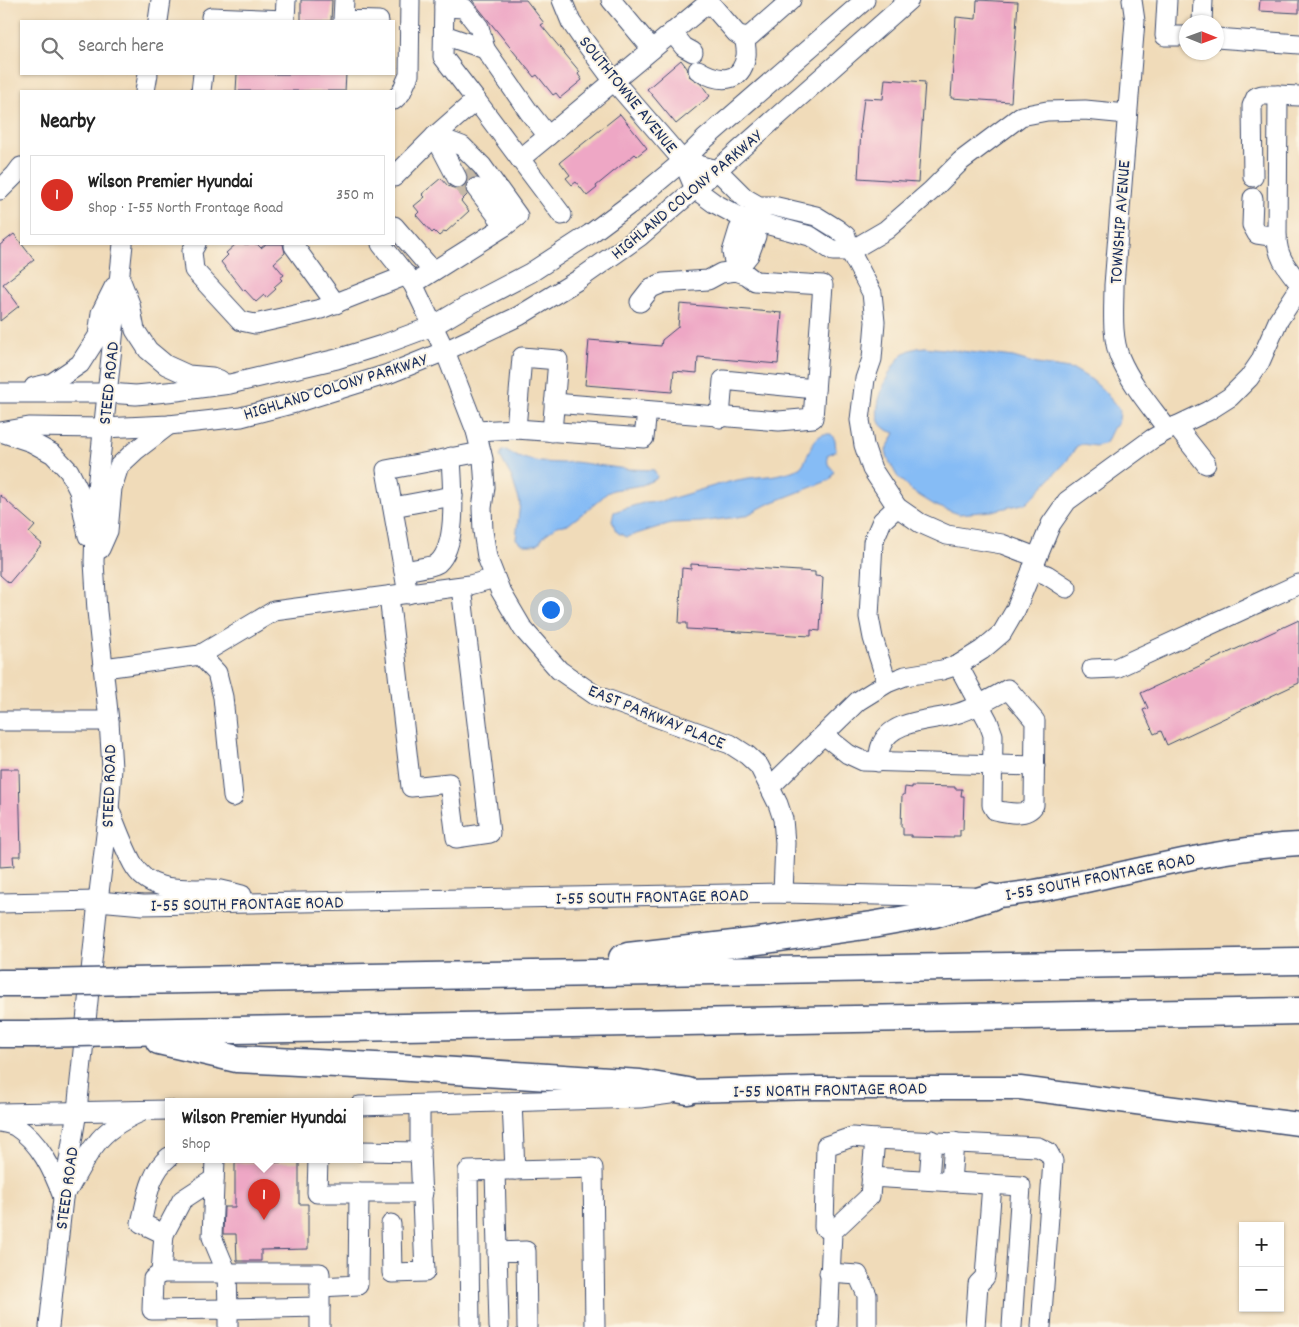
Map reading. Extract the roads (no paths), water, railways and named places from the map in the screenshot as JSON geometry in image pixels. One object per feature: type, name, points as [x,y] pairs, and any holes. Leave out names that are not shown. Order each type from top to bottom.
[{"type":"highway","points":[[578,972],[628,956],[751,942],[872,925],[934,914],[990,897]]},
{"type":"highway","points":[[0,984],[578,972],[1299,961]]},
{"type":"highway","points":[[0,1034],[1299,1011]]},
{"type":"highway","points":[[122,1032],[237,1059],[640,1083],[688,1091]]},
{"type":"main road","name":"I-55 SOUTH FRONTAGE ROAD","points":[[990,897],[1060,887],[1164,862],[1276,845],[1299,844]]},
{"type":"main road","name":"I-55 NORTH FRONTAGE ROAD","points":[[688,1091],[825,1088],[1020,1088],[1299,1124]]},
{"type":"street","points":[[158,20],[161,0]]},
{"type":"street","points":[[212,13],[285,20],[286,0]]},
{"type":"street","points":[[343,20],[344,0]]},
{"type":"street","points":[[395,99],[409,75],[402,22],[410,0]]},
{"type":"street","name":"SOUTHTOWNE AVENUE","points":[[562,0],[582,38],[613,80],[683,160]]},
{"type":"street","points":[[611,0],[652,49]]},
{"type":"street","points":[[520,159],[708,1],[736,33],[750,36],[791,0]]},
{"type":"street","name":"HIGHLAND COLONY PARKWAY","points":[[2,393],[108,393],[136,395],[230,384],[337,359],[434,326],[465,306],[530,273],[590,234],[683,160],[705,138],[865,0]]},
{"type":"street","name":"HIGHLAND COLONY PARKWAY","points":[[2,432],[29,427],[103,428],[168,425],[241,417],[295,403],[388,374],[445,351],[519,316],[578,280],[639,237],[909,0]]},
{"type":"street","name":"TOWNSHIP AVENUE","points":[[1132,0],[1135,21],[1114,285],[1114,327],[1120,358],[1135,384],[1172,428],[1206,464]]},
{"type":"street","points":[[1166,0],[1165,36],[1179,36]]},
{"type":"street","points":[[1202,15],[1203,0]]},
{"type":"street","points":[[548,136],[485,49],[479,27],[464,8],[444,3],[443,57],[562,215]]},
{"type":"street","points":[[672,32],[695,61],[720,79],[731,78],[742,69],[746,54],[744,36]]},
{"type":"street","points":[[444,35],[485,49]]},
{"type":"street","points":[[1224,39],[1299,44]]},
{"type":"street","points":[[145,90],[148,75]]},
{"type":"street","points":[[201,90],[203,75]]},
{"type":"street","points":[[1253,177],[1252,106],[1256,97],[1262,95],[1299,96]]},
{"type":"street","points":[[1278,95],[1277,248],[1282,262],[1299,283]]},
{"type":"street","points":[[395,176],[435,136],[476,100]]},
{"type":"street","points":[[683,160],[717,170],[745,198],[755,213],[810,236],[832,251],[850,251],[886,230],[931,191],[961,161],[1021,116],[1046,111],[1086,110],[1127,114]]},
{"type":"street","points":[[435,136],[463,172]]},
{"type":"street","points":[[435,136],[462,146],[482,166],[508,224]]},
{"type":"street","points":[[683,160],[695,189],[714,203],[740,217],[755,213]]},
{"type":"street","points":[[0,190],[20,168]]},
{"type":"street","points":[[476,188],[508,224]]},
{"type":"street","points":[[1253,198],[1252,225],[1257,234],[1277,237]]},
{"type":"street","points":[[736,271],[732,252],[739,229],[755,213]]},
{"type":"street","points":[[195,245],[192,251],[194,270],[241,322],[255,324],[321,309],[433,271],[508,224]]},
{"type":"street","points":[[395,227],[433,271]]},
{"type":"street","name":"STEED ROAD","points":[[49,1327],[63,1198],[77,1111],[112,768],[94,562],[96,498],[123,245]]},
{"type":"street","points":[[302,245],[309,268],[336,304]]},
{"type":"street","name":"EAST PARKWAY PLACE","points":[[382,245],[410,279],[434,326],[476,431],[481,452],[485,487],[482,508],[487,557],[495,578],[523,629],[559,670],[595,695],[730,744],[747,755],[759,766],[783,819],[785,843],[783,893]]},
{"type":"street","points":[[850,251],[872,293],[875,322],[872,359],[865,379],[860,420],[864,445],[872,469],[897,507],[920,523],[947,535],[1002,544],[1034,563],[1047,575],[1067,588]]},
{"type":"street","points":[[554,403],[779,422],[813,418],[823,285],[755,281],[747,275],[736,271],[721,273],[708,280],[663,283],[651,288],[640,302]]},
{"type":"street","points":[[119,277],[130,304],[135,330],[148,350],[166,365],[188,375],[212,377],[230,384]]},
{"type":"street","points":[[2,393],[52,384],[80,364],[98,336],[101,314],[119,277]]},
{"type":"street","points":[[770,787],[858,701],[887,683],[905,676],[942,670],[958,665],[982,650],[1002,633],[1016,609],[1051,524],[1067,502],[1112,467],[1172,428],[1208,411],[1230,397],[1249,378],[1260,362],[1278,321],[1299,290]]},
{"type":"street","points":[[516,429],[522,357],[558,360],[552,432]]},
{"type":"street","points":[[720,418],[723,380],[815,389]]},
{"type":"street","points":[[476,431],[516,429],[644,438],[647,411]]},
{"type":"street","points":[[94,562],[108,531],[112,488],[119,466],[168,425]]},
{"type":"street","points":[[2,432],[30,442],[53,454],[69,471],[79,491],[94,562]]},
{"type":"street","points":[[408,594],[386,470],[481,452]]},
{"type":"street","points":[[404,571],[436,564],[447,552],[452,524],[451,457]]},
{"type":"street","points":[[393,507],[453,496]]},
{"type":"street","points":[[887,683],[873,638],[869,617],[873,542],[882,521],[897,507]]},
{"type":"street","points":[[104,668],[200,655],[274,611],[408,594],[461,586],[495,578]]},
{"type":"street","points":[[1092,669],[1116,668],[1299,584]]},
{"type":"street","points":[[389,596],[411,788],[449,784],[456,838],[490,833],[461,586]]},
{"type":"street","points":[[200,655],[217,673],[223,697],[233,797]]},
{"type":"street","points":[[878,762],[881,746],[888,734],[910,722],[957,713],[980,705],[1008,689],[1035,721],[1034,805],[1031,810],[1024,813],[995,810],[992,805],[993,735],[980,705],[958,665]]},
{"type":"street","points":[[0,721],[109,721]]},
{"type":"street","points":[[824,735],[848,754],[863,761],[1035,766]]},
{"type":"street","points":[[109,810],[133,865],[141,876],[158,886],[173,890],[215,889],[270,902]]},
{"type":"street","name":"I-55 SOUTH FRONTAGE ROAD","points":[[0,903],[98,901],[143,905],[783,893],[990,897]]},
{"type":"street","name":"I-55 NORTH FRONTAGE ROAD","points":[[363,1106],[640,1098],[688,1091]]},
{"type":"street","points":[[512,1102],[515,1170]]},
{"type":"street","points":[[391,1224],[392,1273],[425,1272],[420,1105]]},
{"type":"street","points":[[0,1113],[165,1110]]},
{"type":"street","points":[[63,1198],[96,1143],[112,1129],[132,1116],[145,1111]]},
{"type":"street","points":[[0,1122],[14,1126],[37,1146],[53,1172],[63,1198]]},
{"type":"street","points":[[832,1232],[824,1227],[826,1146],[852,1137],[1038,1147],[1048,1152],[1053,1161],[1041,1327]]},
{"type":"street","points":[[828,1327],[832,1232],[870,1196],[875,1139]]},
{"type":"street","points":[[929,1180],[932,1140]]},
{"type":"street","points":[[951,1182],[954,1142]]},
{"type":"street","points":[[363,1151],[420,1152]]},
{"type":"street","points":[[164,1234],[141,1223],[151,1183],[161,1164],[165,1160]]},
{"type":"street","points":[[216,1163],[212,1237],[227,1273],[228,1318]]},
{"type":"street","points":[[318,1163],[317,1194],[423,1193]]},
{"type":"street","points":[[470,1327],[468,1171],[593,1168],[595,1327]]},
{"type":"street","points":[[495,1170],[499,1327]]},
{"type":"street","points":[[871,1177],[1021,1186],[1012,1327]]},
{"type":"street","points":[[161,1273],[164,1234],[182,1200],[214,1179]]},
{"type":"street","points":[[976,1327],[978,1284],[985,1277],[992,1184]]},
{"type":"street","points":[[320,1287],[358,1285],[359,1194]]},
{"type":"street","points":[[497,1252],[526,1251],[527,1327]]},
{"type":"street","points":[[320,1306],[228,1318],[152,1310],[153,1279],[161,1273],[320,1273],[320,1287],[320,1306],[320,1327]]},
{"type":"street","points":[[830,1274],[858,1275],[867,1295],[867,1327]]},
{"type":"water","points":[[925,347],[1013,357],[1037,364],[1075,370],[1092,380],[1103,390],[1120,410],[1119,420],[1106,443],[1096,446],[1082,444],[1077,446],[1066,462],[1027,503],[992,511],[959,514],[936,506],[912,491],[897,476],[888,459],[886,450],[895,433],[882,426],[878,418],[879,399],[892,368],[906,352]]},
{"type":"water","points":[[824,434],[831,434],[835,440],[836,451],[827,455],[828,464],[834,471],[830,480],[768,504],[745,516],[701,522],[671,523],[627,537],[618,533],[615,529],[612,520],[614,512],[622,509],[647,502],[664,501],[728,482],[779,474],[797,469],[804,463],[811,446]]},
{"type":"water","points":[[506,450],[518,457],[540,462],[574,462],[627,469],[654,470],[657,476],[656,479],[642,485],[613,490],[607,493],[569,524],[557,526],[545,535],[538,544],[526,545],[516,539],[520,503],[512,478],[500,456],[502,451]]},
{"type":"tunnel","points":[[469,167],[482,183]]},
{"type":"tunnel","points":[[457,178],[470,193]]},
{"type":"place","name":"Wilson Premier Hyundai","points":[[264,1220]]}]
